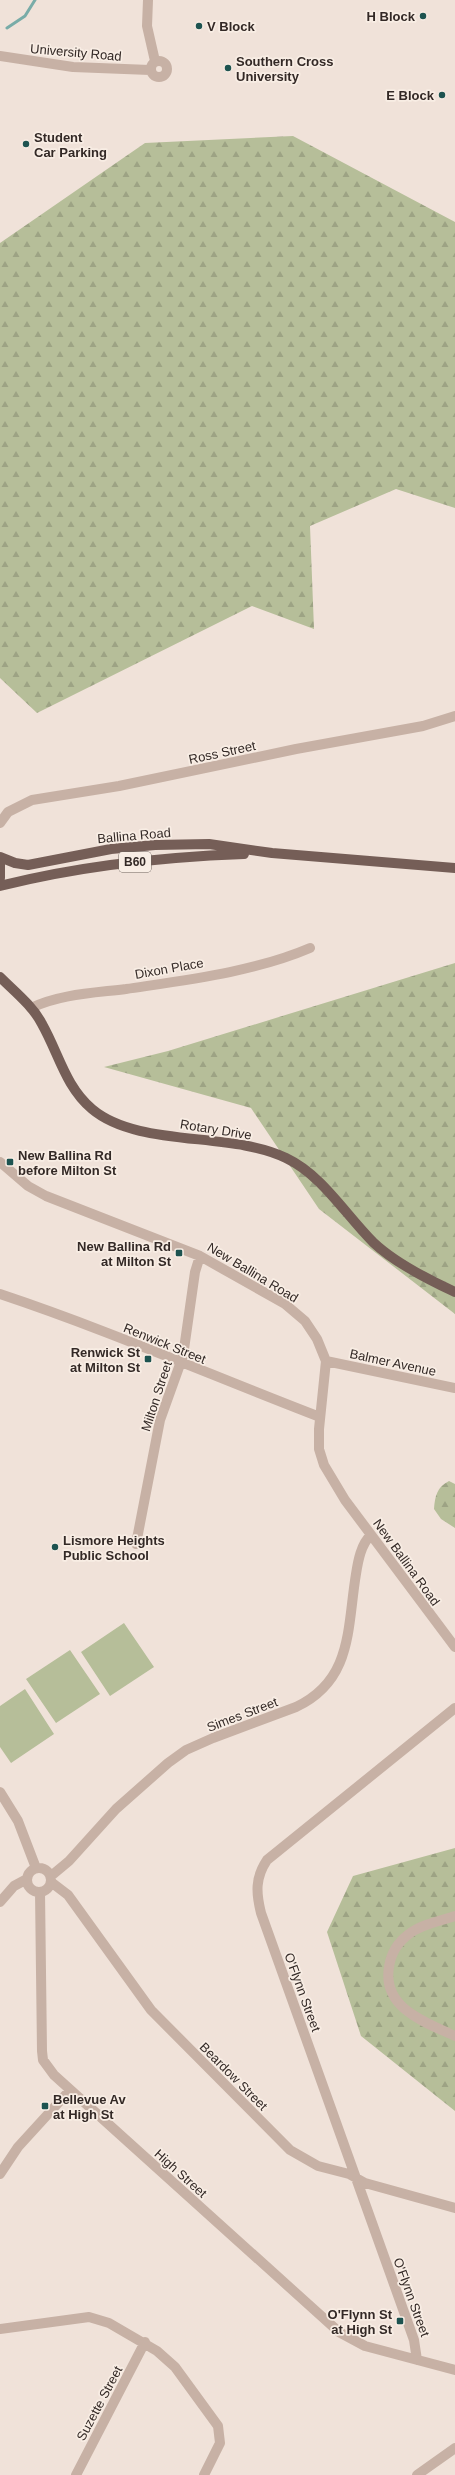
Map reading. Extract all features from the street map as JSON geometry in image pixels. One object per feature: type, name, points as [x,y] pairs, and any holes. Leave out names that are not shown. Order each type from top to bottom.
[{"type":"main road","name":"Ballina Road","points":[[0,857],[16,863],[28,865],[111,849],[155,845],[209,844],[272,853],[455,868]]},
{"type":"main road","name":"Ballina Road","points":[[0,886],[27,878],[140,861],[272,853]]},
{"type":"main road","points":[[0,860],[0,878]]},
{"type":"main road","name":"Rotary Drive","points":[[0,977],[31,1008],[42,1023],[67,1079],[78,1096],[108,1120],[143,1131],[253,1148],[287,1158],[314,1178],[374,1243],[427,1279],[455,1292]]},
{"type":"street","name":"University Road","points":[[0,56],[73,67],[153,66],[146,21],[148,0]]},
{"type":"street","name":"Ross Street","points":[[0,823],[4,814],[32,800],[119,786],[296,749],[423,726],[455,716]]},
{"type":"street","name":"Dixon Place","points":[[31,1008],[49,999],[162,984],[280,961],[310,948]]},
{"type":"street","name":"New Ballina Road","points":[[0,1162],[28,1186],[46,1196],[200,1256],[295,1311],[312,1331],[326,1361],[320,1417],[319,1449],[329,1477],[455,1647]]},
{"type":"street","name":"Milton Street","points":[[136,1544],[160,1420],[181,1362],[191,1308],[195,1272],[200,1256]]},
{"type":"street","name":"Renwick Street","points":[[0,1294],[181,1362],[211,1376],[320,1417]]},
{"type":"street","name":"Balmer Avenue","points":[[326,1361],[455,1388]]},
{"type":"street","name":"Simes Street","points":[[51,1879],[116,1809],[178,1756],[213,1738],[296,1707],[325,1688],[336,1673],[343,1656],[357,1567],[363,1547],[371,1535]]},
{"type":"street","name":"O'Flynn Street","points":[[417,2360],[418,2353],[414,2340],[261,1913],[256,1889],[263,1866],[274,1854],[455,1708]]},
{"type":"street","points":[[0,1792],[18,1821],[36,1868]]},
{"type":"street","points":[[0,1902],[14,1886],[27,1879],[31,1871],[36,1868],[45,1870],[51,1879],[46,1890],[40,1892],[31,1888],[27,1879]]},
{"type":"street","name":"Beardow Street","points":[[51,1879],[68,1896],[151,2010],[278,2139],[308,2162],[356,2178],[365,2183],[455,2208]]},
{"type":"street","name":"High Street","points":[[40,1892],[42,2051],[48,2068],[70,2090],[339,2332],[356,2343],[455,2370]]},
{"type":"street","points":[[455,1916],[410,1933],[400,1943],[391,1956],[388,1971],[389,1988],[401,2005],[419,2019],[455,2036]]},
{"type":"street","points":[[0,2174],[18,2147],[70,2090]]},
{"type":"street","points":[[0,2329],[89,2317],[109,2323],[145,2342],[175,2367],[218,2426],[220,2443],[204,2475]]},
{"type":"street","name":"Suzette Street","points":[[76,2475],[145,2342]]},
{"type":"street","points":[[417,2475],[455,2448]]},
{"type":"green space","points":[[293,136],[455,222],[455,508],[396,489],[310,526],[314,629],[252,606],[37,713],[0,678],[0,243],[145,143]]},
{"type":"green space","points":[[455,963],[455,1314],[319,1209],[251,1108],[104,1067],[168,1051]]},
{"type":"green space","points":[[449,1481],[455,1484],[455,1528],[441,1519],[434,1509],[437,1492],[445,1483]]},
{"type":"green space","points":[[124,1623],[154,1667],[110,1696],[81,1652]]},
{"type":"green space","points":[[70,1650],[100,1694],[56,1723],[26,1679]]},
{"type":"green space","points":[[25,1689],[54,1734],[11,1763],[0,1747],[0,1706]]},
{"type":"green space","points":[[455,1848],[455,2111],[361,2036],[327,1932],[353,1876]]},
{"type":"waterway","points":[[7,28],[25,16],[35,0]]},
{"type":"place","name":"H Block","points":[[423,16]]},
{"type":"place","name":"V Block","points":[[199,26]]},
{"type":"place","name":"Southern Cross University","points":[[228,68]]},
{"type":"place","name":"E Block","points":[[442,95]]},
{"type":"place","name":"Student Car Parking","points":[[26,144]]},
{"type":"place","name":"New Ballina Rd before Milton St","points":[[10,1162]]},
{"type":"place","name":"New Ballina Rd at Milton St","points":[[179,1253]]},
{"type":"place","name":"Renwick St at Milton St","points":[[148,1359]]},
{"type":"place","name":"Lismore Heights Public School","points":[[55,1547]]},
{"type":"place","name":"Bellevue Av at High St","points":[[45,2106]]},
{"type":"place","name":"O'Flynn St at High St","points":[[400,2321]]}]
